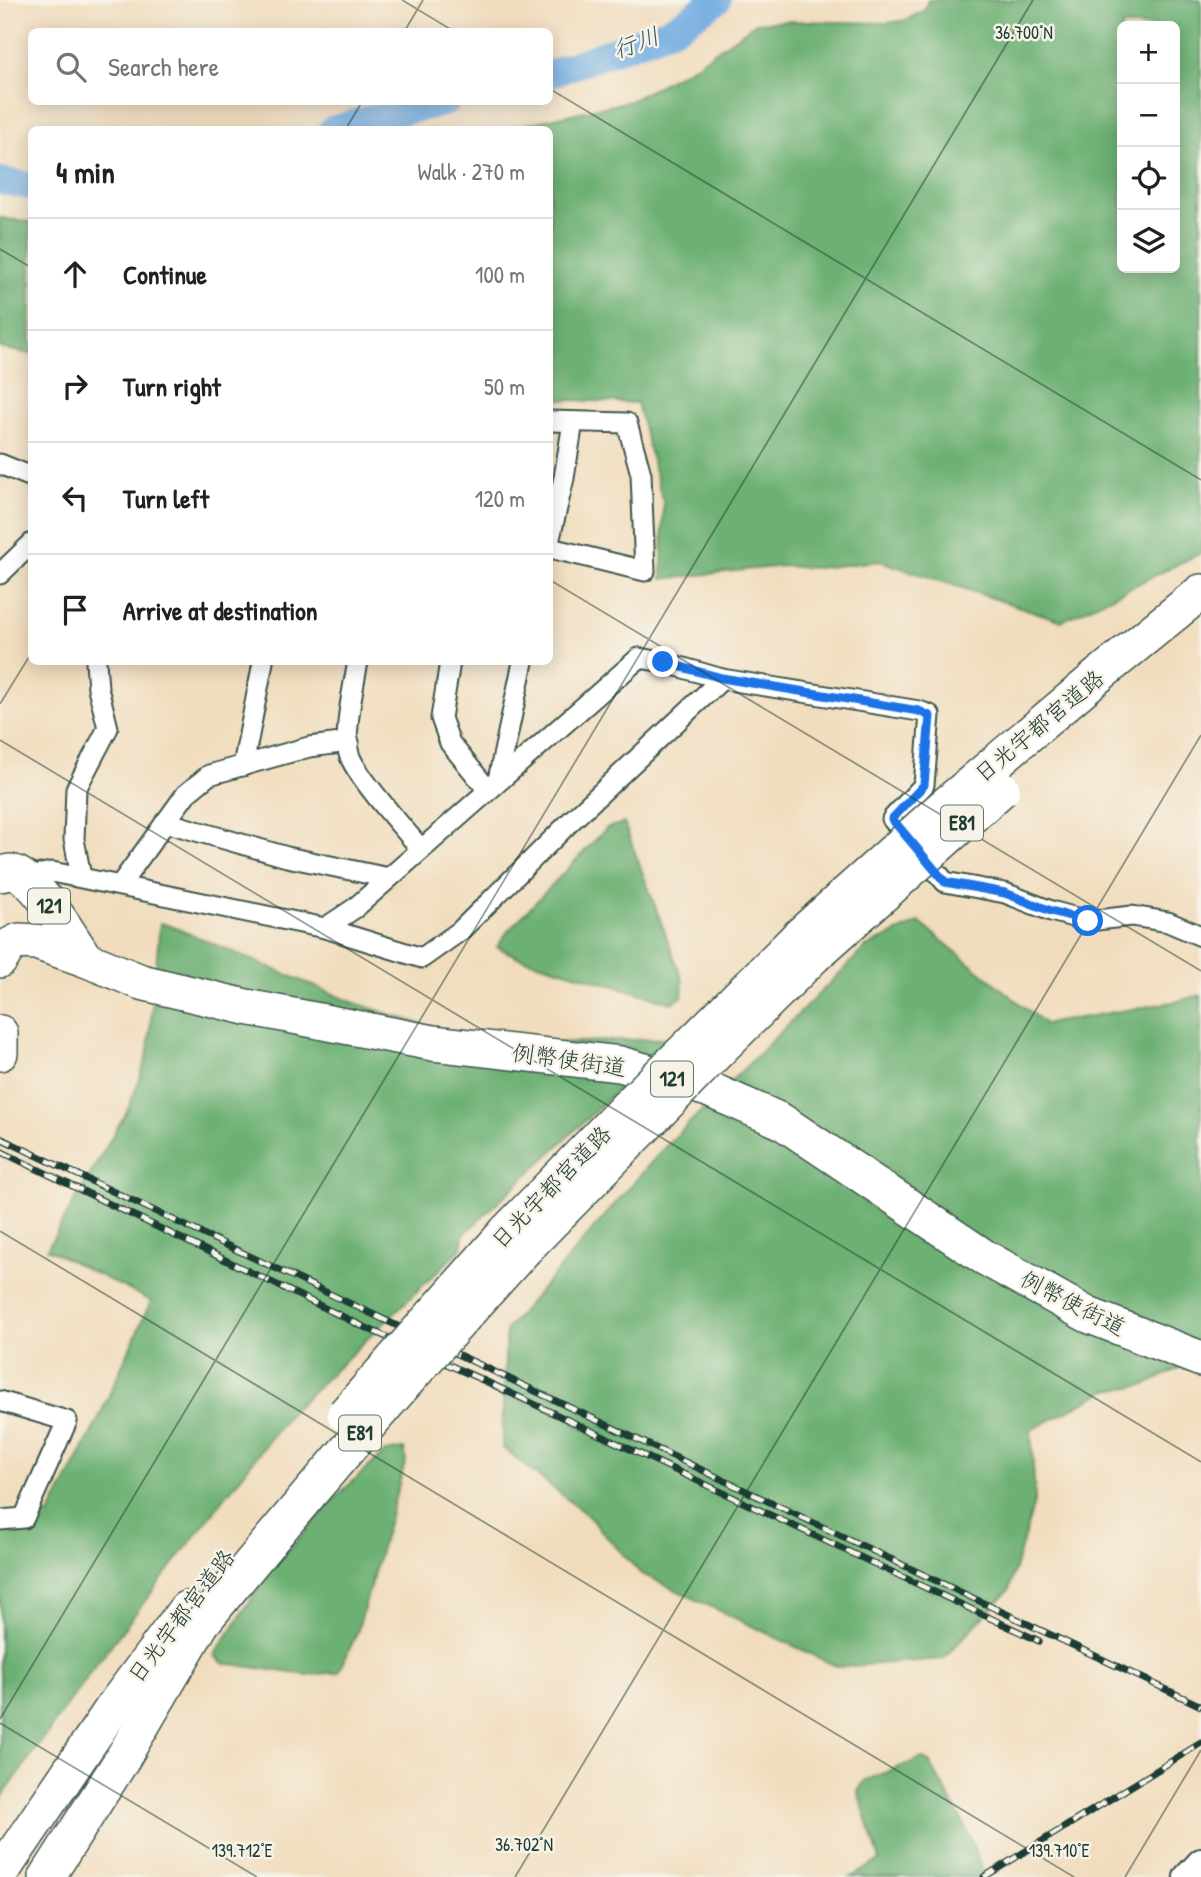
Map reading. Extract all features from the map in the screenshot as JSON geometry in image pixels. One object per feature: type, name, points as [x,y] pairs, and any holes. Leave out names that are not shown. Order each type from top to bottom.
[{"type":"highway","name":"日光宇都宮道路","points":[[1106,684],[1201,592]]},
{"type":"highway","name":"日光宇都宮道路","points":[[25,1877],[271,1501],[516,1240],[943,807],[1106,684],[1201,622]]},
{"type":"highway","name":"121","points":[[9,871],[59,918],[85,959]]},
{"type":"highway","name":"例幣使街道","points":[[0,960],[9,946],[19,941],[36,942],[141,982],[246,1007],[432,1043],[620,1064],[708,1089],[781,1121],[984,1257],[1088,1315],[1201,1359]]},
{"type":"highway","points":[[0,1033],[0,1053]]},
{"type":"highway","name":"日光宇都宮道路","points":[[0,1874],[116,1703],[194,1616]]},
{"type":"highway","points":[[47,1877],[121,1761],[194,1616]]},
{"type":"street","points":[[553,421],[626,423],[640,474],[645,571],[553,549]]},
{"type":"street","points":[[553,525],[573,422]]},
{"type":"street","points":[[0,464],[28,475]]},
{"type":"street","points":[[0,548],[25,550]]},
{"type":"street","points":[[0,575],[25,550]]},
{"type":"street","points":[[325,928],[355,908],[639,658],[722,678],[919,711],[930,716],[924,785],[892,819],[945,882],[1005,893],[1051,911],[1088,921],[1132,916],[1168,922],[1201,936]]},
{"type":"street","points":[[81,877],[74,839],[76,789],[108,728],[96,665]]},
{"type":"street","points":[[243,766],[262,665]]},
{"type":"street","points":[[358,665],[348,724],[349,754],[365,780],[421,849]]},
{"type":"street","points":[[450,665],[441,718],[450,743],[493,785]]},
{"type":"street","points":[[493,785],[522,665]]},
{"type":"street","points":[[9,871],[41,874],[52,872],[81,877],[325,928],[422,958],[460,931],[569,822],[722,678]]},
{"type":"street","points":[[120,885],[186,794],[209,775],[309,747],[349,742]]},
{"type":"street","points":[[165,822],[287,857],[389,878]]},
{"type":"street","points":[[0,1402],[67,1421],[24,1518],[0,1520]]},
{"type":"street","points":[[1186,1877],[1201,1862]]},
{"type":"green space","points":[[928,0],[1201,0],[1201,553],[1062,621],[880,561],[817,568],[782,566],[662,579],[663,502],[637,403],[553,399],[553,126],[518,126],[630,101],[693,67],[756,23],[888,23],[906,20],[925,10]]},
{"type":"green space","points":[[0,218],[28,222],[28,353],[0,348]]},
{"type":"green space","points":[[624,823],[683,981],[682,997],[672,1003],[518,957],[497,947],[508,931],[607,828]]},
{"type":"green space","points":[[919,922],[1045,1024],[1201,995],[1201,1357],[1146,1385],[1107,1390],[1031,1430],[1035,1499],[1009,1590],[943,1659],[838,1667],[640,1573],[588,1516],[502,1447],[506,1330],[662,1150],[866,947]]},
{"type":"green space","points":[[160,923],[352,1002],[461,1037],[464,1047],[673,1038],[463,1235],[461,1249],[290,1413],[91,1671],[0,1800],[0,1523],[49,1515],[98,1420],[151,1301],[47,1249],[128,1109],[139,1081],[148,1052]]},
{"type":"green space","points":[[404,1449],[406,1459],[357,1633],[339,1672],[306,1675],[223,1663],[214,1656],[269,1572],[339,1494],[385,1452]]},
{"type":"green space","points":[[922,1758],[930,1763],[966,1828],[985,1877],[851,1877],[880,1860],[858,1792],[864,1781]]},
{"type":"waterway","name":"行川","points":[[553,73],[673,29],[717,0]]},
{"type":"waterway","name":"行川","points":[[346,126],[432,105]]},
{"type":"waterway","name":"行川","points":[[0,181],[28,185]]},
{"type":"railway","points":[[0,1138],[1201,1706]]},
{"type":"railway","points":[[0,1151],[362,1326],[1039,1641]]},
{"type":"railway","points":[[984,1877],[1201,1743]]},
{"type":"route","points":[[663,662],[722,678],[919,711],[930,716],[924,785],[892,819],[945,882],[1005,893],[1051,911],[1088,921]]}]
